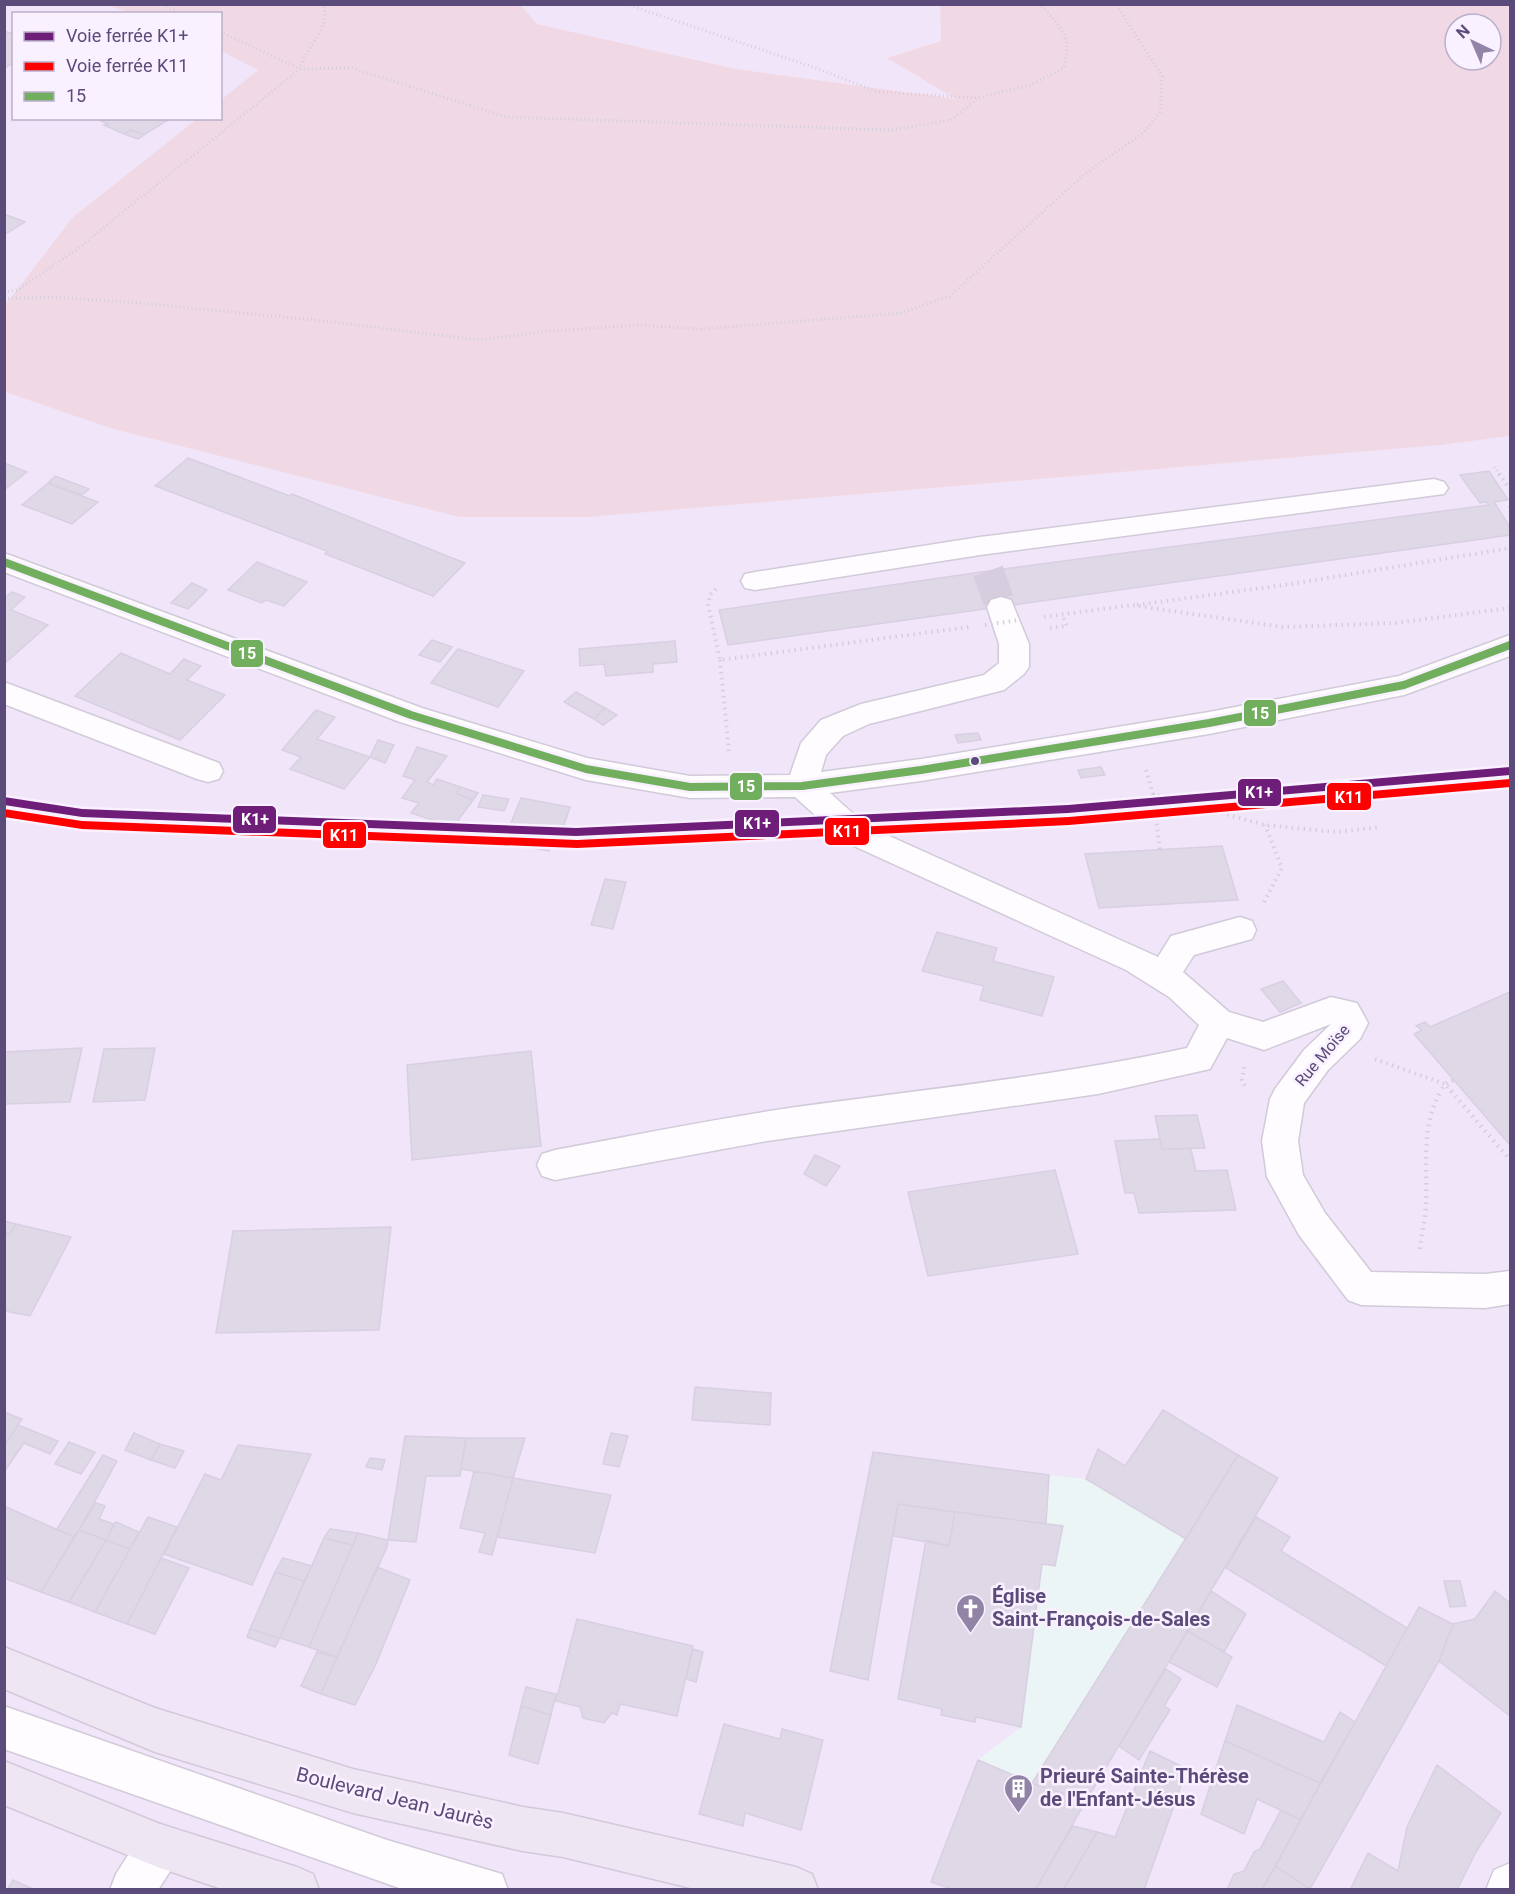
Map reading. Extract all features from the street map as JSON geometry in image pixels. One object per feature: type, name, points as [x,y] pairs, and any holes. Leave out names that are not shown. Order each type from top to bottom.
[{"type":"main road","name":"Boulevard Jean Jaurès","points":[[4,1668],[155,1730],[353,1791],[563,1835],[796,1890]]},
{"type":"main road","points":[[4,1783],[160,1846],[297,1890]]},
{"type":"street","points":[[755,581],[984,559],[1434,488]]},
{"type":"street","points":[[4,562],[411,715],[586,769],[690,786],[802,786],[921,770],[1138,735],[1404,685],[1510,645]]},
{"type":"street","points":[[802,786],[812,751],[832,728],[861,715],[994,683],[1014,667],[1014,644],[1002,618]]},
{"type":"street","points":[[4,692],[208,771]]},
{"type":"street","name":"Rue Moïse","points":[[802,786],[856,834],[1138,961],[1181,988],[1218,1022],[1264,1036],[1331,1010],[1345,1013],[1352,1023],[1316,1060],[1287,1099],[1280,1141],[1285,1177],[1312,1224],[1361,1288],[1485,1291],[1510,1288]]},
{"type":"street","points":[[1163,976],[1183,945],[1240,930]]},
{"type":"street","points":[[555,1165],[795,1122],[1059,1087],[1138,1073],[1198,1059],[1218,1022]]},
{"type":"street","points":[[4,1727],[387,1862],[486,1890]]},
{"type":"street","points":[[132,1890],[160,1846]]},
{"type":"path","points":[[163,4],[178,12]]},
{"type":"path","points":[[4,292],[18,290],[76,250],[300,69],[302,55],[321,29],[326,12],[323,4]]},
{"type":"path","points":[[626,4],[810,66],[878,92],[978,98],[1030,85],[1064,68],[1069,46],[1059,25],[1040,4]]},
{"type":"path","points":[[4,299],[49,297],[127,302],[315,320],[480,340],[550,331],[639,325],[702,329],[901,313],[950,296],[1086,173],[1143,133],[1160,113],[1162,76],[1116,4]]},
{"type":"path","points":[[222,33],[300,69],[352,68],[506,117],[891,130],[951,120],[978,98]]},
{"type":"path","points":[[1494,467],[1510,489]]},
{"type":"path","points":[[1041,618],[1291,584],[1510,548]]},
{"type":"path","points":[[716,589],[710,595],[708,604],[720,660],[733,786]]},
{"type":"path","points":[[1131,605],[1283,627],[1395,623],[1510,608]]},
{"type":"path","points":[[1062,615],[1067,626]]},
{"type":"path","points":[[720,660],[1002,618],[1031,619]]},
{"type":"path","points":[[1138,735],[1153,794],[1160,850]]},
{"type":"path","points":[[1153,794],[1264,825],[1337,832],[1380,827]]},
{"type":"path","points":[[1240,930],[1260,910],[1281,868],[1264,825]]},
{"type":"path","points":[[1333,1044],[1445,1084],[1510,1160]]},
{"type":"path","points":[[1418,1289],[1426,1208],[1430,1120],[1436,1096],[1445,1084],[1454,1080]]},
{"type":"shaded area","points":[[5,5],[107,5],[128,12],[12,12],[12,120],[196,120],[73,217],[5,305]]},
{"type":"shaded area","points":[[107,5],[521,5],[537,24],[736,69],[956,99],[887,58],[941,41],[940,5],[1510,5],[1510,436],[1441,445],[589,517],[459,517],[113,429],[5,392],[5,305],[73,217],[196,120],[222,120],[222,99],[258,70],[222,52],[222,12],[128,12]]},
{"type":"shaded area","points":[[521,5],[940,5],[941,41],[887,58],[958,99],[736,69],[537,24]]},
{"type":"shaded area","points":[[222,52],[258,70],[222,99]]},
{"type":"shaded area","points":[[5,392],[113,429],[459,517],[589,517],[1441,445],[1510,436],[1510,1889],[5,1890]]},
{"type":"shaded area","points":[[1163,1410],[1278,1478],[1086,1801],[1032,1783],[978,1760],[1021,1727],[1042,1564],[1055,1566],[1063,1527],[1046,1524],[1049,1475],[1086,1479],[1098,1449],[1125,1466]]},
{"type":"building","points":[[4,31],[12,33],[12,64],[4,68]]},
{"type":"building","points":[[99,120],[168,120],[144,135],[131,130],[124,134],[104,125],[108,124]]},
{"type":"building","points":[[131,130],[144,135],[138,139],[124,134]]},
{"type":"building","points":[[4,214],[25,222],[4,235]]},
{"type":"building","points":[[188,458],[290,496],[292,494],[465,563],[433,596],[325,554],[327,551],[155,486]]},
{"type":"building","points":[[4,463],[27,472],[4,490],[6,473]]},
{"type":"building","points":[[1489,471],[1508,500],[1494,502],[1510,527],[1510,535],[728,645],[719,610],[988,571],[1489,505],[1486,502],[1480,503],[1460,475]]},
{"type":"building","points":[[55,476],[89,489],[82,495],[48,483]]},
{"type":"building","points":[[48,483],[98,502],[72,524],[22,505]]},
{"type":"building","points":[[257,562],[307,582],[284,606],[266,600],[262,603],[228,590]]},
{"type":"building","points":[[192,583],[207,590],[188,609],[171,603]]},
{"type":"building","points":[[12,592],[25,597],[11,610],[48,625],[4,664],[4,598]]},
{"type":"building","points":[[432,640],[452,647],[440,662],[419,655]]},
{"type":"building","points":[[675,641],[677,662],[653,664],[653,672],[606,676],[604,664],[580,666],[579,649]]},
{"type":"building","points":[[458,649],[524,671],[498,707],[431,683]]},
{"type":"building","points":[[121,653],[170,674],[184,659],[201,666],[187,680],[225,695],[180,740],[75,696]]},
{"type":"building","points":[[576,692],[605,708],[594,719],[564,702]]},
{"type":"building","points":[[605,708],[617,715],[603,725],[594,719]]},
{"type":"building","points":[[316,710],[335,717],[317,739],[370,757],[344,789],[290,769],[301,757],[282,750]]},
{"type":"building","points":[[978,733],[981,740],[958,743],[955,735]]},
{"type":"building","points":[[378,740],[394,745],[385,763],[370,757]]},
{"type":"building","points":[[417,747],[447,756],[427,782],[433,785],[437,779],[461,787],[456,793],[473,800],[453,827],[411,813],[419,803],[402,798],[415,780],[403,776]]},
{"type":"building","points":[[1101,767],[1105,775],[1081,778],[1078,770]]},
{"type":"building","points":[[461,787],[478,793],[473,800],[456,793]]},
{"type":"building","points":[[483,795],[509,799],[504,811],[478,807]]},
{"type":"building","points":[[521,798],[570,807],[560,837],[555,836],[549,851],[521,846],[527,831],[509,828]]},
{"type":"building","points":[[1222,846],[1238,900],[1099,908],[1085,854]]},
{"type":"building","points":[[605,879],[626,882],[613,929],[591,925]]},
{"type":"building","points":[[937,932],[997,948],[993,961],[1054,977],[1042,1016],[980,1000],[984,986],[922,971]]},
{"type":"building","points":[[1283,981],[1301,1003],[1280,1012],[1261,989]]},
{"type":"building","points":[[1510,992],[1510,1145],[1414,1034],[1422,1030],[1416,1026],[1425,1022],[1430,1027]]},
{"type":"building","points":[[82,1048],[70,1102],[4,1104],[4,1052]]},
{"type":"building","points":[[155,1048],[145,1100],[93,1102],[104,1049]]},
{"type":"building","points":[[531,1051],[541,1146],[412,1160],[407,1065]]},
{"type":"building","points":[[1197,1115],[1205,1148],[1162,1149],[1155,1116]]},
{"type":"building","points":[[1160,1139],[1162,1149],[1191,1149],[1196,1171],[1227,1170],[1236,1210],[1139,1213],[1134,1193],[1125,1193],[1115,1141]]},
{"type":"building","points":[[815,1155],[840,1166],[826,1186],[804,1174]]},
{"type":"building","points":[[1055,1170],[1078,1254],[928,1276],[908,1192]]},
{"type":"building","points":[[4,1221],[16,1224],[10,1234],[4,1233]]},
{"type":"building","points":[[16,1224],[71,1237],[30,1316],[4,1311],[4,1233],[10,1234]]},
{"type":"building","points":[[391,1227],[379,1330],[216,1333],[233,1231]]},
{"type":"building","points":[[695,1387],[771,1393],[770,1425],[692,1420]]},
{"type":"building","points":[[1163,1410],[1238,1455],[1186,1539],[1086,1479],[1098,1449],[1125,1466]]},
{"type":"building","points":[[4,1412],[22,1419],[4,1446]]},
{"type":"building","points":[[18,1425],[58,1441],[50,1454],[24,1443],[4,1472],[4,1446]]},
{"type":"building","points":[[134,1433],[160,1444],[151,1460],[125,1450]]},
{"type":"building","points":[[611,1433],[628,1436],[619,1467],[603,1464]]},
{"type":"building","points":[[405,1436],[466,1438],[460,1476],[426,1476],[416,1542],[388,1540]]},
{"type":"building","points":[[466,1438],[525,1438],[513,1478],[461,1469]]},
{"type":"building","points":[[69,1442],[95,1452],[81,1474],[55,1464]]},
{"type":"building","points":[[160,1444],[184,1451],[175,1468],[151,1460]]},
{"type":"building","points":[[238,1445],[311,1454],[252,1585],[164,1554],[205,1474],[221,1480]]},
{"type":"building","points":[[873,1452],[1049,1475],[1046,1524],[898,1504],[868,1680],[830,1671]]},
{"type":"building","points":[[103,1455],[117,1461],[79,1530],[74,1537],[57,1529]]},
{"type":"building","points":[[1238,1455],[1278,1478],[1086,1801],[1032,1783]]},
{"type":"building","points":[[370,1458],[385,1460],[382,1470],[366,1467]]},
{"type":"building","points":[[474,1471],[513,1478],[492,1555],[479,1552],[485,1533],[460,1528]]},
{"type":"building","points":[[513,1478],[611,1495],[595,1553],[497,1537]]},
{"type":"building","points":[[96,1503],[105,1506],[99,1519],[114,1524],[106,1540],[79,1530]]},
{"type":"building","points":[[898,1504],[955,1512],[949,1546],[893,1536]]},
{"type":"building","points":[[4,1506],[74,1537],[41,1592],[4,1578]]},
{"type":"building","name":"Église Saint-François-de-Sales","points":[[955,1512],[1063,1526],[1055,1566],[1042,1564],[1021,1727],[976,1717],[975,1722],[941,1715],[942,1709],[898,1699],[926,1540],[949,1546]]},
{"type":"building","points":[[148,1517],[177,1527],[127,1624],[95,1612]]},
{"type":"building","points":[[1256,1517],[1290,1537],[1281,1551],[1407,1628],[1386,1666],[1226,1568]]},
{"type":"building","points":[[116,1522],[139,1532],[130,1549],[106,1540]]},
{"type":"building","points":[[330,1529],[358,1533],[353,1545],[324,1538]]},
{"type":"building","points":[[79,1530],[106,1540],[69,1602],[41,1592]]},
{"type":"building","points":[[358,1533],[388,1540],[387,1547],[337,1657],[309,1647]]},
{"type":"building","points":[[324,1538],[353,1545],[309,1647],[280,1638]]},
{"type":"building","points":[[106,1540],[130,1549],[95,1612],[69,1602]]},
{"type":"building","points":[[161,1558],[189,1568],[155,1634],[127,1624]]},
{"type":"building","points":[[283,1558],[312,1566],[304,1581],[275,1572]]},
{"type":"building","points":[[377,1567],[410,1580],[376,1664],[355,1705],[321,1694]]},
{"type":"building","points":[[275,1572],[304,1581],[280,1638],[250,1629]]},
{"type":"building","points":[[1444,1581],[1460,1581],[1466,1606],[1450,1607]]},
{"type":"building","points":[[1211,1591],[1246,1614],[1224,1652],[1188,1631]]},
{"type":"building","points":[[1495,1591],[1510,1603],[1510,1716],[1439,1661],[1453,1624],[1475,1619]]},
{"type":"building","points":[[1419,1607],[1453,1624],[1439,1661],[1310,1889],[1275,1866]]},
{"type":"building","points":[[577,1619],[693,1646],[677,1716],[620,1704],[617,1715],[612,1713],[604,1723],[583,1718],[580,1707],[556,1701]]},
{"type":"building","points":[[250,1629],[280,1638],[275,1647],[247,1637]]},
{"type":"building","points":[[1188,1631],[1232,1657],[1217,1687],[1169,1662]]},
{"type":"building","points":[[693,1649],[703,1652],[696,1682],[686,1679]]},
{"type":"building","points":[[317,1652],[337,1657],[321,1694],[301,1686]]},
{"type":"building","points":[[1166,1669],[1181,1679],[1164,1706],[1170,1710],[1139,1760],[1119,1746]]},
{"type":"building","points":[[526,1687],[556,1694],[551,1715],[521,1706]]},
{"type":"building","points":[[1237,1705],[1324,1742],[1340,1712],[1355,1722],[1320,1783],[1225,1741]]},
{"type":"building","points":[[521,1706],[551,1715],[538,1764],[509,1755]]},
{"type":"building","points":[[724,1724],[780,1739],[782,1729],[823,1740],[801,1830],[745,1813],[743,1826],[699,1814]]},
{"type":"building","points":[[1225,1741],[1320,1783],[1301,1820],[1257,1799],[1244,1834],[1201,1814]]},
{"type":"building","points":[[1150,1751],[1187,1769],[1144,1890],[1063,1890],[1097,1832],[1115,1837]]},
{"type":"building","name":"Prieuré Sainte-Thérèse de l'Enfant-Jésus","points":[[978,1760],[1032,1783],[1086,1801],[1035,1890],[955,1890],[931,1882]]},
{"type":"building","points":[[1437,1765],[1501,1813],[1476,1852],[1457,1890],[1350,1890],[1368,1853],[1398,1871],[1407,1827]]},
{"type":"building","points":[[1281,1810],[1301,1820],[1262,1890],[1227,1890],[1234,1874],[1244,1871],[1254,1852],[1260,1849]]},
{"type":"building","points":[[1073,1826],[1097,1832],[1063,1890],[1035,1890]]},
{"type":"building","points":[[1275,1866],[1310,1889],[1312,1889],[1262,1890]]},
{"type":"building","points":[[13,1880],[35,1890],[7,1890]]},
{"type":"tunnel","points":[[988,571],[1001,607]]},
{"type":"rail line","name":"K1+","points":[[4,801],[82,813],[576,832],[1068,809],[1510,771]]},
{"type":"rail line","name":"K11","points":[[4,813],[82,825],[577,844],[1069,821],[1510,783]]},
{"type":"transit line","name":"15","points":[[4,562],[411,715],[586,769],[690,787],[802,786],[921,770],[1209,723],[1404,685],[1510,645]]},
{"type":"place","name":"Église Saint-François-de-Sales","points":[[971,1634]]},
{"type":"place","name":"Prieuré Sainte-Thérèse de l'Enfant-Jésus","points":[[1019,1814]]}]
